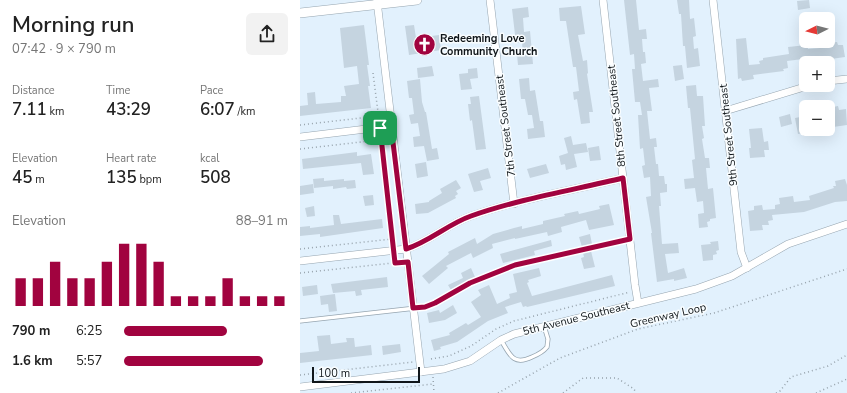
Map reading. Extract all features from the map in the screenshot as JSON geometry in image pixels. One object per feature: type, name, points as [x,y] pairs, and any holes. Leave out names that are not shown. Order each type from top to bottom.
[{"type":"street","points":[[300,13],[377,2],[417,0]]},
{"type":"street","name":"7th Street Southeast","points":[[490,0],[514,204]]},
{"type":"street","name":"8th Street Southeast","points":[[603,0],[638,303]]},
{"type":"street","name":"9th Street Southeast","points":[[713,0],[741,252],[747,268]]},
{"type":"street","points":[[377,2],[421,372]]},
{"type":"street","points":[[835,80],[847,79]]},
{"type":"street","points":[[725,111],[799,89]]},
{"type":"street","points":[[300,137],[391,126]]},
{"type":"street","points":[[300,261],[406,249],[459,221],[514,204],[623,178]]},
{"type":"street","name":"5th Avenue Southeast","points":[[300,387],[432,371],[470,361],[500,340],[514,334],[544,325],[638,303],[721,281],[788,244],[847,224]]},
{"type":"lane","points":[[300,321],[425,307],[470,283],[515,265],[630,239]]},
{"type":"lane","points":[[500,340],[512,358],[516,361],[524,361],[540,353],[547,347],[548,339],[544,325]]},
{"type":"path","points":[[373,73],[395,263]]},
{"type":"path","points":[[300,125],[378,116]]},
{"type":"path","points":[[300,149],[393,138]]},
{"type":"path","points":[[300,249],[392,239]]},
{"type":"path","points":[[300,273],[408,262]]},
{"type":"path","name":"Greenway Loop","points":[[498,393],[560,358],[638,329],[714,313],[847,269]]},
{"type":"path","points":[[300,375],[420,361],[449,356],[471,346],[496,329],[514,321],[636,291]]},
{"type":"path","points":[[776,393],[780,391],[791,377],[828,366],[847,355]]},
{"type":"path","points":[[430,359],[434,393]]},
{"type":"path","points":[[563,393],[583,378],[617,378],[634,389],[636,393]]},
{"type":"path","points":[[816,393],[847,378]]},
{"type":"path","points":[[351,393],[434,384]]},
{"type":"building","points":[[624,0],[636,0],[639,30],[646,29],[647,39],[642,39],[646,63],[641,64],[643,81],[658,79],[659,87],[649,88],[652,111],[647,111],[650,139],[656,138],[657,147],[654,147],[659,176],[664,176],[665,184],[667,184],[667,192],[660,193],[661,206],[659,206],[662,244],[678,243],[679,253],[665,254],[668,273],[684,268],[687,278],[674,281],[674,279],[657,282],[652,233],[646,197],[651,196],[650,177],[644,178],[642,166],[645,165],[643,148],[640,149],[638,115],[642,115],[640,102],[635,102],[632,69],[635,69],[634,54],[630,55]]},
{"type":"building","points":[[677,0],[689,0],[690,19],[694,18],[696,36],[693,37],[694,49],[698,48],[700,66],[687,68],[685,46],[683,46],[681,14],[679,14]]},
{"type":"building","points":[[809,0],[810,8],[798,10],[797,1]]},
{"type":"building","points":[[581,6],[585,34],[578,35],[583,61],[587,60],[587,74],[593,112],[589,112],[590,123],[581,124],[577,99],[574,100],[573,92],[579,91],[576,67],[573,67],[566,21],[560,21],[559,8]]},
{"type":"building","points":[[528,7],[529,17],[523,18],[524,32],[530,31],[533,64],[518,65],[517,55],[523,55],[522,42],[516,43],[512,9]]},
{"type":"building","points":[[364,25],[369,65],[367,65],[371,108],[300,116],[300,106],[308,105],[307,93],[315,92],[316,104],[341,102],[341,96],[346,96],[344,86],[359,84],[357,66],[344,68],[340,28]]},
{"type":"building","name":"Redeeming Love Community Church","points":[[414,25],[416,38],[439,35],[441,50],[409,55],[405,26]]},
{"type":"building","points":[[746,38],[749,65],[760,64],[759,61],[763,60],[763,58],[789,54],[788,47],[799,46],[799,48],[808,49],[835,48],[835,42],[837,42],[838,45],[843,45],[845,57],[835,58],[835,56],[799,56],[799,60],[787,61],[788,68],[783,69],[784,71],[753,75],[754,79],[742,81],[741,78],[738,79],[736,39]]},
{"type":"building","points":[[682,65],[684,79],[675,81],[673,66]]},
{"type":"building","points":[[432,66],[434,76],[418,78],[417,68]]},
{"type":"building","points":[[477,68],[478,78],[470,79],[472,89],[461,90],[459,74],[468,73],[468,69]]},
{"type":"building","points":[[529,78],[530,91],[535,90],[540,121],[543,121],[545,137],[528,139],[527,129],[534,128],[532,115],[528,115],[525,99],[521,99],[519,79]]},
{"type":"building","points":[[420,79],[422,102],[426,112],[432,149],[437,148],[439,159],[427,161],[424,146],[414,147],[413,137],[420,136],[418,123],[411,124],[409,115],[414,114],[412,98],[409,98],[407,81]]},
{"type":"building","points":[[696,85],[697,96],[703,96],[705,126],[702,126],[704,138],[702,139],[705,158],[709,158],[710,168],[706,168],[708,189],[713,188],[716,218],[710,219],[710,221],[707,222],[708,227],[699,228],[698,214],[704,213],[703,201],[697,202],[695,188],[685,189],[684,179],[694,178],[692,160],[695,159],[690,108],[688,108],[686,86]]},
{"type":"building","points":[[479,96],[486,149],[476,150],[468,104],[471,104],[470,97]]},
{"type":"building","points":[[838,106],[839,110],[846,109],[847,125],[835,127],[835,107]]},
{"type":"building","points":[[790,114],[792,124],[781,127],[779,117]]},
{"type":"building","points":[[799,117],[799,134],[798,134],[795,118]]},
{"type":"building","points":[[762,128],[764,142],[768,141],[769,150],[764,150],[765,157],[750,158],[749,148],[751,148],[749,129]]},
{"type":"building","points":[[571,136],[573,145],[586,143],[588,152],[574,154],[577,167],[566,170],[565,164],[561,165],[559,156],[568,153],[564,138]]},
{"type":"building","points":[[599,146],[601,160],[590,161],[588,148]]},
{"type":"building","points":[[357,152],[357,156],[371,154],[374,174],[363,175],[361,163],[303,169],[302,159]]},
{"type":"building","points":[[426,162],[428,176],[417,178],[415,164]]},
{"type":"building","points":[[546,164],[549,173],[530,178],[527,169]]},
{"type":"building","points":[[488,168],[491,178],[480,181],[483,190],[474,192],[468,174]]},
{"type":"building","points":[[324,178],[324,181],[344,179],[344,181],[355,180],[356,188],[347,189],[346,187],[333,189],[333,186],[314,188],[313,179]]},
{"type":"building","points":[[845,179],[847,185],[847,201],[835,202],[804,212],[772,215],[773,220],[768,221],[769,225],[762,225],[763,230],[750,231],[748,211],[754,210],[754,206],[762,205],[763,210],[775,209],[775,205],[780,204],[779,198],[793,196],[794,202],[810,200],[809,196],[834,188],[833,186],[836,186],[835,181]]},
{"type":"building","points":[[456,180],[461,188],[456,191],[458,194],[455,196],[456,198],[428,213],[416,214],[415,204],[429,202],[442,193],[440,189]]},
{"type":"building","points":[[313,184],[314,193],[300,195],[300,186]]},
{"type":"building","points":[[373,195],[374,205],[365,206],[363,196]]},
{"type":"building","points":[[609,204],[614,225],[589,230],[586,220],[561,227],[562,232],[548,236],[547,232],[492,244],[493,248],[473,258],[471,253],[446,266],[448,268],[429,284],[422,276],[449,254],[448,252],[475,238],[477,244],[493,234],[522,226],[522,229],[543,224],[543,221],[565,216],[564,214],[578,211],[579,214],[600,209],[599,206]]},
{"type":"building","points":[[314,206],[315,216],[307,217],[305,208]]},
{"type":"building","points":[[333,215],[339,215],[341,224],[382,219],[383,228],[320,237],[320,234],[300,236],[300,227],[310,226],[310,228],[334,225]]},
{"type":"building","points":[[590,234],[592,244],[582,247],[579,237]]},
{"type":"building","points":[[551,240],[552,246],[534,251],[535,255],[503,263],[500,254]]},
{"type":"building","points":[[718,241],[719,250],[716,251],[717,254],[713,255],[713,260],[703,261],[701,245],[711,244],[710,242]]},
{"type":"building","points":[[591,251],[595,267],[584,269],[581,258],[584,257],[583,253]]},
{"type":"building","points":[[471,268],[475,277],[451,290],[448,285],[463,278],[461,273]]},
{"type":"building","points":[[539,268],[541,276],[528,280],[529,282],[527,283],[532,296],[612,275],[615,286],[527,307],[523,307],[521,302],[505,307],[508,313],[488,321],[457,342],[440,347],[441,349],[434,351],[431,340],[450,335],[449,333],[466,323],[468,325],[481,317],[471,302],[481,295],[478,290],[489,285],[497,304],[510,298],[509,294],[517,292],[513,274]]},
{"type":"building","points":[[387,277],[388,287],[361,290],[362,295],[356,296],[355,291],[333,293],[331,284]]},
{"type":"building","points":[[317,285],[318,294],[303,296],[302,287]]},
{"type":"building","points":[[335,294],[337,311],[329,312],[328,304],[321,305],[320,296]]},
{"type":"building","points":[[453,305],[457,313],[445,320],[429,323],[427,313],[439,310],[440,313]]},
{"type":"building","points":[[330,335],[331,344],[347,342],[346,338],[354,338],[355,347],[371,345],[372,355],[300,363],[300,353],[319,351],[317,336]]},
{"type":"building","points":[[400,344],[401,352],[383,355],[382,346]]},
{"type":"place","name":"Redeeming Love Community Church","points":[[424,44]]},
{"type":"route","points":[[391,126],[406,249],[450,225],[472,216],[514,204],[623,178],[630,239],[579,249],[515,265],[470,283],[435,303],[425,307],[413,308],[408,262],[395,263],[380,128],[391,126]]}]
